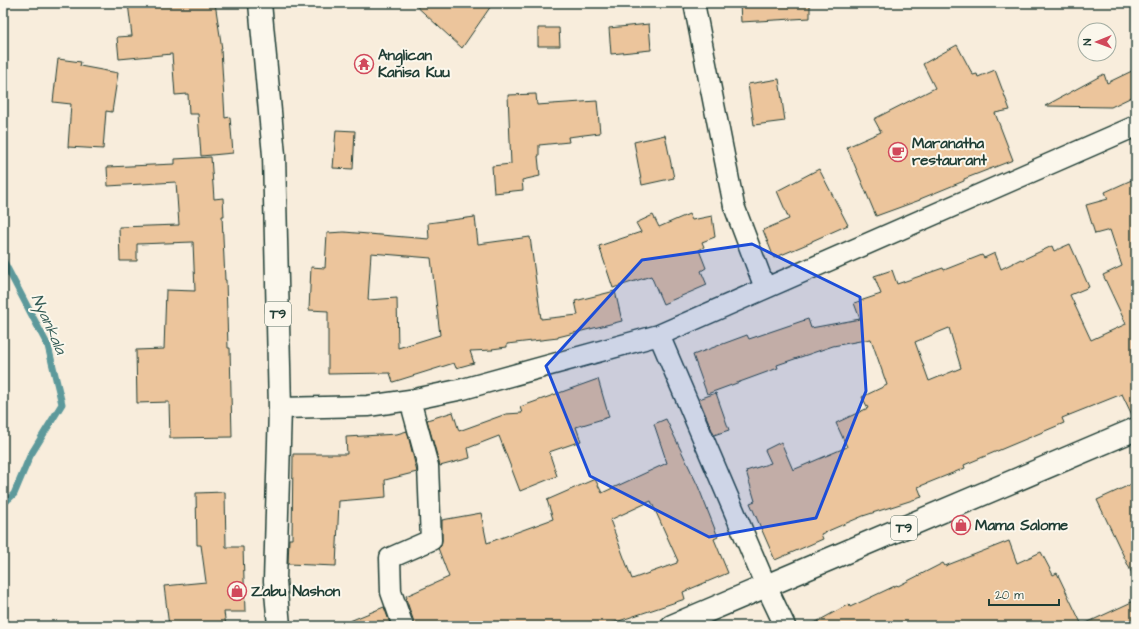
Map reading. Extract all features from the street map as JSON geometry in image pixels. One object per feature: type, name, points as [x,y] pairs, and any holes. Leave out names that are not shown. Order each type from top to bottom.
[{"type":"highway","name":"T9","points":[[260,3],[274,155],[280,408],[275,581],[280,626]]},
{"type":"highway","name":"T9","points":[[672,626],[1136,429]]},
{"type":"street","points":[[694,3],[734,206],[765,288]]},
{"type":"street","points":[[280,408],[368,406],[410,400],[463,389],[660,334],[1136,126]]},
{"type":"street","points":[[660,334],[766,586],[785,626]]},
{"type":"street","points":[[403,626],[391,592],[390,558],[431,540],[428,466],[410,400]]},
{"type":"highlighted area","points":[[752,244],[860,297],[866,391],[816,518],[709,537],[590,476],[546,366],[642,260]]},
{"type":"building","points":[[128,3],[215,3],[222,49],[225,118],[230,117],[233,153],[201,156],[198,114],[189,114],[188,94],[175,95],[172,54],[119,59],[117,37],[132,36]]},
{"type":"building","points":[[413,3],[493,3],[462,48]]},
{"type":"building","points":[[740,3],[810,3],[810,18],[741,22]]},
{"type":"building","points":[[649,24],[651,50],[611,54],[609,28]]},
{"type":"building","points":[[538,28],[559,28],[560,46],[538,46]]},
{"type":"building","points":[[957,45],[973,75],[977,74],[978,77],[995,70],[1010,110],[995,113],[1013,160],[964,179],[964,181],[920,200],[876,216],[847,147],[881,132],[874,119],[935,88],[923,64]]},
{"type":"building","points":[[58,59],[81,62],[80,66],[118,73],[112,112],[106,111],[103,149],[68,147],[71,104],[53,102]]},
{"type":"building","points":[[1136,69],[1136,95],[1111,107],[1045,106],[1104,74],[1107,83]]},
{"type":"building","points":[[779,79],[785,121],[754,125],[748,84]]},
{"type":"building","points":[[536,94],[537,105],[597,101],[600,133],[568,137],[569,142],[539,145],[538,156],[540,176],[522,180],[523,190],[494,193],[492,166],[511,164],[508,95]]},
{"type":"building","points":[[336,130],[355,131],[353,169],[333,168]]},
{"type":"building","points":[[665,135],[674,178],[642,185],[634,142]]},
{"type":"building","points":[[211,157],[214,199],[223,198],[224,216],[222,216],[228,348],[230,348],[232,437],[170,438],[169,402],[137,403],[136,350],[164,349],[166,290],[195,291],[193,242],[137,244],[137,261],[120,261],[119,227],[179,225],[176,182],[108,186],[107,167],[175,164],[175,159]]},
{"type":"building","points":[[819,169],[848,225],[774,258],[763,230],[789,219],[777,191]]},
{"type":"building","points":[[1136,178],[1136,417],[1133,417],[1122,394],[1062,418],[1064,423],[964,465],[965,468],[918,487],[922,497],[863,516],[821,534],[823,539],[775,560],[750,503],[755,501],[746,471],[771,463],[765,450],[781,442],[793,470],[847,447],[836,423],[868,408],[862,397],[887,385],[871,339],[833,346],[777,365],[778,368],[707,394],[693,355],[747,335],[749,339],[808,319],[811,328],[860,319],[854,303],[881,294],[874,276],[892,270],[897,284],[943,268],[944,270],[982,255],[984,258],[995,253],[1001,269],[1052,246],[1054,251],[1070,244],[1089,287],[1070,295],[1091,340],[1126,324],[1103,275],[1122,266],[1110,230],[1095,234],[1086,205],[1108,199],[1105,192]],"holes":[[[949,328],[961,368],[929,381],[915,342]]]},
{"type":"building","points":[[689,214],[692,220],[712,216],[715,237],[702,242],[704,247],[699,250],[706,268],[701,271],[707,285],[663,304],[651,276],[613,288],[599,246],[641,232],[636,223],[653,215],[659,227]]},
{"type":"building","points":[[475,217],[478,244],[530,237],[541,319],[578,315],[575,301],[615,291],[622,321],[558,338],[507,344],[507,347],[492,349],[493,350],[470,351],[474,363],[456,368],[454,363],[393,382],[390,373],[328,374],[328,311],[309,310],[311,267],[325,268],[327,233],[344,232],[429,239],[428,223]],"holes":[[[371,253],[431,258],[440,335],[398,348],[397,298],[368,300]]]},
{"type":"building","points":[[598,379],[609,417],[576,427],[581,441],[549,452],[557,476],[520,491],[499,436],[468,448],[470,458],[440,466],[427,420],[453,412],[459,431],[506,414],[522,413],[520,407]]},
{"type":"building","points":[[716,393],[729,430],[714,435],[699,399]]},
{"type":"building","points":[[666,419],[698,486],[718,537],[714,539],[728,573],[683,592],[685,599],[604,626],[414,626],[406,596],[449,577],[438,548],[441,546],[442,540],[442,520],[481,513],[487,543],[553,519],[547,500],[595,479],[602,493],[667,463],[654,424]],"holes":[[[651,501],[678,561],[677,563],[632,579],[610,520]]]},
{"type":"building","points":[[407,431],[417,472],[385,480],[386,497],[339,501],[336,566],[288,564],[289,539],[292,539],[293,454],[347,454],[346,437],[397,434]]},
{"type":"building","points":[[1136,482],[1136,582],[1097,500]]},
{"type":"building","points":[[225,492],[226,547],[243,547],[245,612],[224,612],[226,626],[169,626],[164,586],[206,582],[201,545],[197,545],[196,493]]},
{"type":"building","points":[[1009,541],[1017,563],[1041,552],[1053,575],[1057,573],[1082,625],[1136,600],[1136,626],[809,626],[849,604],[850,607],[897,585],[898,586],[943,563],[945,566]]},
{"type":"building","points":[[384,607],[391,626],[340,626],[340,625]]},
{"type":"waterway","name":"Nyankala","points":[[3,260],[48,346],[62,404],[30,456],[14,494],[3,504]]},
{"type":"place","name":"Anglican Kanisa Kuu","points":[[364,64]]},
{"type":"place","name":"Maranatha restaurant","points":[[898,152]]},
{"type":"place","name":"Mama Salome","points":[[961,525]]},
{"type":"place","name":"Zabu Nashon","points":[[237,591]]}]
